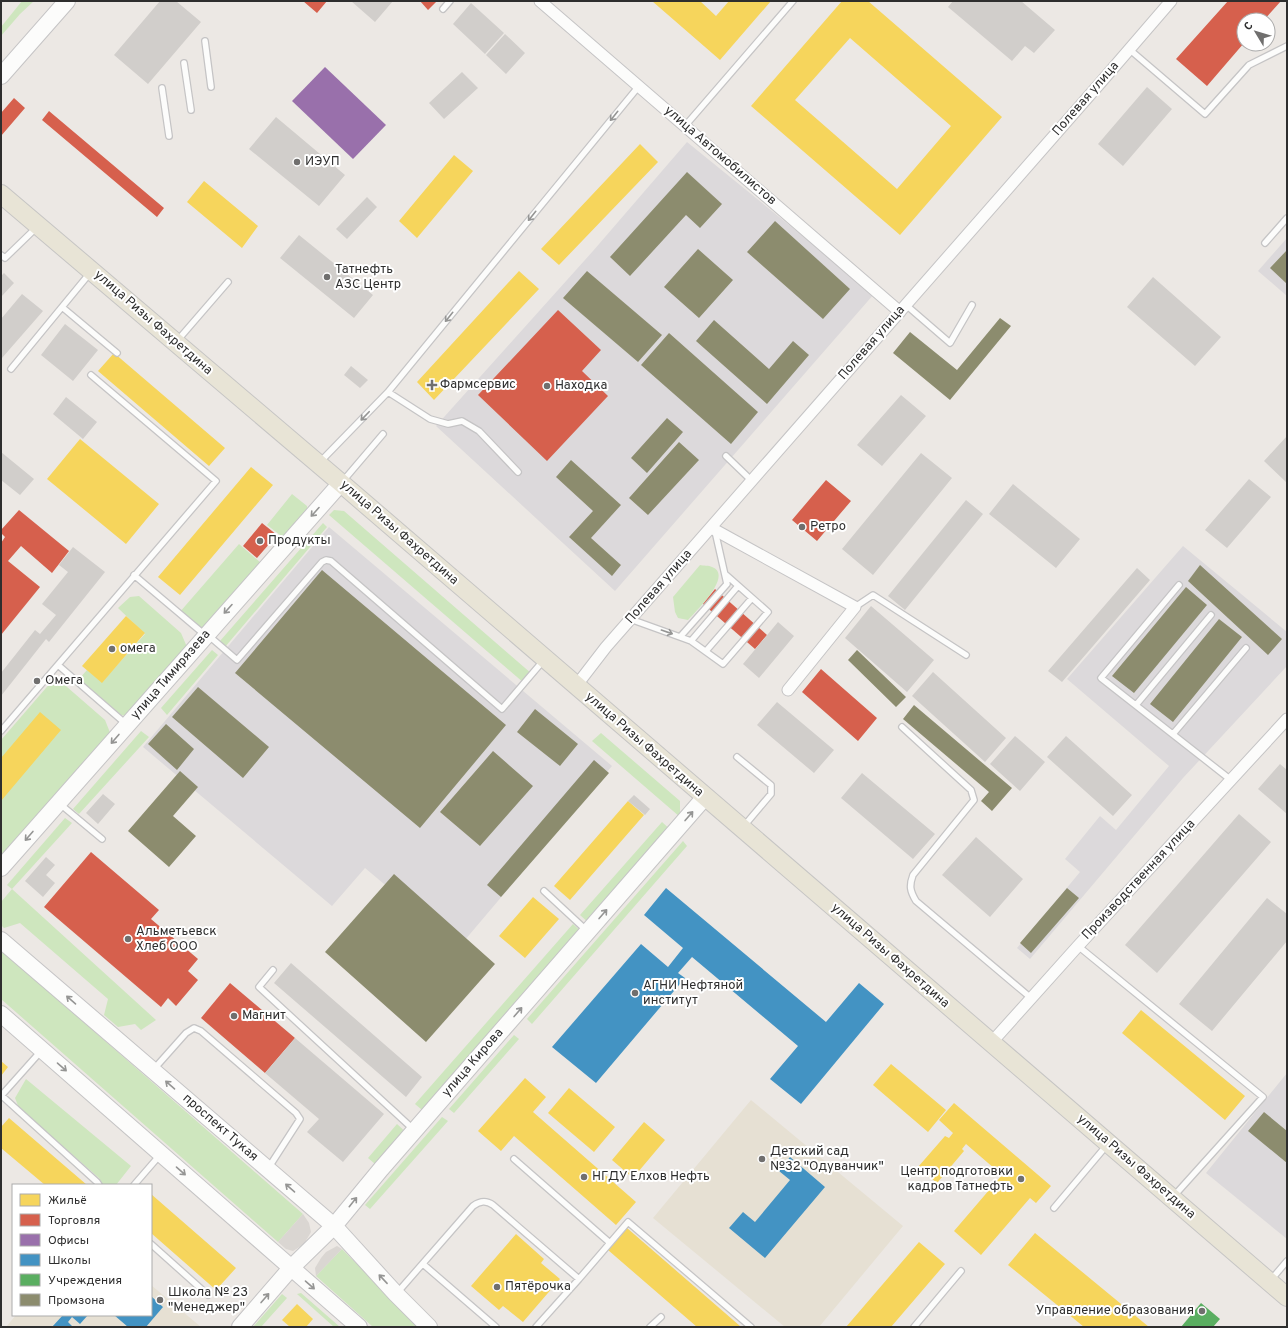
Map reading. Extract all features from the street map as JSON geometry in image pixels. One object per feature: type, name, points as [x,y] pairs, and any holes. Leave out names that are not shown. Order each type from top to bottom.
[{"type":"main road","name":"улица Ризы Фахретдина","points":[[1,194],[341,483],[1287,1298]]},
{"type":"street","points":[[1,76],[67,1]]},
{"type":"street","name":"улица Автомобилистов","points":[[540,1],[685,126],[903,308]]},
{"type":"street","name":"Полевая улица","points":[[576,686],[630,619],[714,528],[752,481],[1129,50],[1170,1]]},
{"type":"street","name":"улица Тимирязева","points":[[1,868],[206,634],[341,483]]},
{"type":"street","points":[[714,528],[855,607],[788,690]]},
{"type":"street","name":"Производственная улица","points":[[991,1043],[1287,719]]},
{"type":"street","name":"улица Кирова","points":[[240,1327],[291,1268],[334,1226],[414,1131],[705,797]]},
{"type":"street","name":"проспект Тукая","points":[[1,940],[334,1226],[396,1294],[429,1327]]},
{"type":"street","points":[[1,1014],[358,1327]]},
{"type":"lane","points":[[443,9],[450,1]]},
{"type":"lane","points":[[685,126],[793,1]]},
{"type":"lane","points":[[205,41],[211,87]]},
{"type":"lane","points":[[1129,50],[1205,114],[1248,65],[1287,46]]},
{"type":"lane","points":[[184,64],[191,110]]},
{"type":"lane","points":[[318,464],[388,392],[639,86]]},
{"type":"lane","points":[[162,88],[168,136]]},
{"type":"lane","points":[[1265,243],[1287,218]]},
{"type":"lane","points":[[1,254],[5,258],[39,225]]},
{"type":"lane","points":[[11,369],[92,271]]},
{"type":"lane","points":[[176,343],[228,282]]},
{"type":"lane","points":[[903,308],[950,343],[972,305]]},
{"type":"lane","points":[[62,307],[117,353]]},
{"type":"lane","points":[[1,731],[216,481],[91,375]]},
{"type":"lane","points":[[388,392],[430,419],[448,424],[462,421],[479,431],[518,472]]},
{"type":"lane","points":[[341,483],[383,434]]},
{"type":"lane","points":[[726,456],[752,481]]},
{"type":"lane","points":[[680,637],[727,584],[714,528]]},
{"type":"lane","points":[[134,575],[237,660],[322,562],[326,560],[331,561],[502,709],[544,659]]},
{"type":"lane","points":[[630,619],[692,641],[723,664],[768,612],[725,574]]},
{"type":"lane","points":[[1179,585],[1101,678],[1231,780]]},
{"type":"lane","points":[[692,641],[738,586]]},
{"type":"lane","points":[[855,607],[873,595],[966,655]]},
{"type":"lane","points":[[706,651],[752,598]]},
{"type":"lane","points":[[1136,705],[1211,615]]},
{"type":"lane","points":[[1173,734],[1246,648]]},
{"type":"lane","points":[[58,665],[127,725]]},
{"type":"lane","points":[[902,727],[971,790],[974,800],[913,875],[909,884],[911,892],[916,901],[1032,998]]},
{"type":"lane","points":[[738,756],[771,785],[771,794],[742,829]]},
{"type":"lane","points":[[58,803],[102,839]]},
{"type":"lane","points":[[544,891],[588,932]]},
{"type":"lane","points":[[1078,946],[1263,1097],[1172,1198]]},
{"type":"lane","points":[[273,970],[259,987],[414,1131]]},
{"type":"lane","points":[[152,1070],[186,1033],[194,1028],[207,1036],[296,1113],[300,1119],[268,1169]]},
{"type":"lane","points":[[42,1049],[1,1096],[98,1184]]},
{"type":"lane","points":[[1054,1208],[1108,1144]]},
{"type":"lane","points":[[135,1184],[161,1154]]},
{"type":"lane","points":[[514,1159],[610,1243]]},
{"type":"lane","points":[[396,1294],[473,1206],[484,1201],[494,1205],[579,1278]]},
{"type":"lane","points":[[536,1327],[628,1222],[751,1327]]},
{"type":"lane","points":[[152,1245],[208,1295]]},
{"type":"lane","points":[[1269,1282],[1287,1261]]},
{"type":"lane","points":[[423,1264],[496,1327]]},
{"type":"lane","points":[[914,1327],[961,1271]]},
{"type":"lane","points":[[650,1327],[662,1317]]},
{"type":"shaded area","points":[[687,142],[874,294],[615,591],[436,426],[593,251]]},
{"type":"shaded area","points":[[1287,238],[1287,296],[1258,271]]},
{"type":"shaded area","points":[[329,527],[612,766],[459,947],[365,868],[332,906],[143,747]]},
{"type":"shaded area","points":[[1183,546],[1287,632],[1287,666],[1183,778],[1030,959],[1017,948],[1080,872],[1065,859],[1100,816],[1116,830],[1169,766],[1067,679]]},
{"type":"shaded area","points":[[1287,1073],[1287,1239],[1206,1173]]},
{"type":"shaded area","name":"Детский сад №32 \"Одуванчик\"","points":[[751,1100],[903,1226],[819,1327],[785,1327],[653,1218]]},
{"type":"shaded area","points":[[303,1214],[309,1223],[311,1232],[304,1244],[293,1251],[286,1249],[278,1242]]},
{"type":"shaded area","points":[[337,1246],[342,1249],[316,1276],[315,1268],[321,1258],[326,1252]]},
{"type":"shaded area","name":"Школа № 23 \"Менеджер\"","points":[[152,1286],[201,1327],[6,1327],[15,1316],[152,1316]]},
{"type":"green space","points":[[22,1],[34,1],[20,14],[1,36],[1,27]]},
{"type":"green space","points":[[292,494],[307,506],[307,511],[284,538],[267,525]]},
{"type":"green space","points":[[334,510],[344,511],[532,674],[524,683],[329,515]]},
{"type":"green space","points":[[323,523],[327,527],[225,647],[220,641]]},
{"type":"green space","points":[[239,544],[261,563],[201,632],[179,613]]},
{"type":"green space","points":[[700,565],[711,566],[718,571],[719,578],[711,594],[688,620],[678,618],[675,612],[673,597]]},
{"type":"green space","points":[[139,596],[181,633],[187,647],[127,716],[121,715],[79,679],[87,670],[102,682],[145,634],[118,608],[130,597]]},
{"type":"green space","points":[[212,650],[218,655],[167,715],[161,708]]},
{"type":"green space","points":[[59,680],[105,720],[111,735],[1,861],[1,740],[52,681]]},
{"type":"green space","points":[[141,731],[149,737],[79,814],[73,809]]},
{"type":"green space","points":[[601,733],[680,801],[680,817],[592,741]]},
{"type":"green space","points":[[65,818],[72,823],[12,889],[7,885]]},
{"type":"green space","points":[[662,822],[674,833],[592,926],[580,915]]},
{"type":"green space","points":[[683,841],[687,846],[532,1024],[527,1019]]},
{"type":"green space","points":[[12,889],[156,1020],[141,1030],[135,1024],[118,1027],[104,1015],[108,999],[20,923],[4,928],[1,925],[1,902]]},
{"type":"green space","points":[[573,924],[585,935],[428,1115],[415,1104]]},
{"type":"green space","points":[[1,950],[303,1214],[278,1242],[1,999]]},
{"type":"green space","points":[[514,1035],[519,1039],[454,1113],[449,1109]]},
{"type":"green space","points":[[26,1079],[131,1166],[117,1184],[102,1184],[99,1178],[19,1108],[15,1098]]},
{"type":"green space","points":[[442,1117],[448,1121],[370,1209],[365,1205]]},
{"type":"green space","points":[[397,1124],[410,1136],[381,1169],[368,1158]]},
{"type":"green space","points":[[342,1249],[419,1327],[373,1327],[316,1276]]},
{"type":"green space","points":[[301,1293],[340,1327],[334,1327],[297,1294]]},
{"type":"green space","points":[[282,1294],[287,1298],[261,1327],[253,1327]]},
{"type":"building: Жильё","points":[[652,1],[700,1],[716,16],[729,1],[771,1],[720,60]]},
{"type":"building: Жильё","points":[[842,1],[868,1],[1002,117],[900,235],[751,106]],"holes":[[[850,38],[951,126],[897,189],[795,100]]]},
{"type":"building: Жильё","points":[[640,144],[658,162],[559,265],[541,249]]},
{"type":"building: Жильё","points":[[454,155],[473,171],[417,238],[399,221]]},
{"type":"building: Жильё","points":[[204,181],[258,226],[242,248],[187,202]]},
{"type":"building: Жильё","points":[[519,271],[539,289],[434,400],[417,382]]},
{"type":"building: Жильё","points":[[114,353],[225,448],[209,466],[98,371]]},
{"type":"building: Жильё","points":[[80,439],[159,504],[126,544],[47,479]]},
{"type":"building: Жильё","points":[[251,467],[273,485],[180,595],[158,577]]},
{"type":"building: Жильё","points":[[126,616],[145,633],[102,683],[82,666]]},
{"type":"building: Жильё","points":[[40,712],[61,730],[1,801],[1,758]]},
{"type":"building: Жильё","points":[[628,801],[644,815],[570,900],[554,886]]},
{"type":"building: Жильё","points":[[533,897],[559,919],[525,958],[499,936]]},
{"type":"building: Жильё","points":[[1141,1010],[1245,1096],[1225,1120],[1122,1033]]},
{"type":"building: Жильё","points":[[1,1061],[8,1067],[1,1076]]},
{"type":"building: Жильё","points":[[891,1064],[946,1110],[928,1132],[873,1085]]},
{"type":"building: Жильё","name":"НГДУ Елхов Нефть","points":[[525,1078],[546,1097],[533,1112],[636,1202],[616,1225],[514,1136],[501,1151],[478,1131]]},
{"type":"building: Жильё","points":[[569,1088],[615,1127],[594,1152],[548,1113]]},
{"type":"building: Жильё","name":"Центр подготовки кадров Татнефть","points":[[954,1103],[1051,1186],[1036,1203],[1030,1198],[981,1255],[954,1231],[1002,1175],[966,1144],[962,1149],[964,1151],[937,1183],[918,1167],[945,1136],[949,1138],[953,1133],[939,1120]]},
{"type":"building: Жильё","points":[[9,1118],[86,1184],[44,1184],[1,1148],[1,1127]]},
{"type":"building: Жильё","points":[[644,1122],[665,1140],[633,1178],[612,1160]]},
{"type":"building: Жильё","points":[[152,1195],[236,1268],[216,1290],[152,1234]]},
{"type":"building: Жильё","points":[[627,1228],[740,1326],[697,1327],[608,1250]]},
{"type":"building: Жильё","points":[[1035,1233],[1149,1327],[1084,1327],[1008,1265]]},
{"type":"building: Жильё","points":[[516,1234],[544,1259],[541,1263],[560,1279],[523,1322],[503,1306],[499,1310],[471,1286]]},
{"type":"building: Жильё","points":[[919,1242],[945,1264],[891,1327],[846,1327]]},
{"type":"building: Жильё","points":[[297,1304],[313,1319],[306,1327],[290,1327],[282,1320]]},
{"type":"building: Торговля","points":[[303,1],[327,1],[317,13]]},
{"type":"building: Торговля","points":[[420,1],[437,1],[428,10]]},
{"type":"building: Торговля","points":[[1228,1],[1281,1],[1271,12],[1236,12],[1236,52],[1207,86],[1176,59]]},
{"type":"building: Торговля","points":[[14,98],[25,108],[1,136],[1,113]]},
{"type":"building: Торговля","points":[[49,111],[164,208],[157,217],[42,120]]},
{"type":"building: Торговля","points":[[558,310],[601,350],[582,371],[608,396],[547,461],[478,395]]},
{"type":"building: Торговля","points":[[826,480],[851,501],[817,541],[792,520]]},
{"type":"building: Торговля","points":[[19,510],[69,551],[52,573],[21,546],[8,561],[40,587],[1,635],[1,543],[5,537],[1,533],[1,530]]},
{"type":"building: Торговля","name":"Продукты","points":[[262,523],[277,535],[257,558],[243,546]]},
{"type":"building: Торговля","points":[[715,589],[767,635],[755,649],[703,604]]},
{"type":"building: Торговля","points":[[821,669],[877,718],[858,741],[802,692]]},
{"type":"building: Торговля","name":"Альметьевск Хлеб ООО","points":[[91,852],[159,910],[151,919],[198,959],[188,971],[198,980],[176,1006],[168,998],[161,1007],[44,907]]},
{"type":"building: Торговля","points":[[230,983],[295,1038],[265,1073],[201,1018]]},
{"type":"building: Офисы","points":[[325,67],[386,125],[353,159],[292,101]]},
{"type":"building: Школы","name":"АГНИ Нефтяной институт","points":[[666,888],[826,1022],[859,983],[884,1004],[801,1104],[770,1079],[798,1046],[692,957],[678,973],[685,978],[596,1083],[552,1047],[641,944],[668,967],[683,948],[644,915]]},
{"type":"building: Школы","points":[[790,1157],[825,1187],[765,1258],[729,1228],[743,1212],[755,1222],[790,1180],[779,1171]]},
{"type":"building: Школы","points":[[152,1297],[163,1307],[146,1327],[128,1327],[115,1316],[152,1316]]},
{"type":"building: Школы","points":[[62,1316],[87,1316],[80,1324],[72,1317],[68,1322],[73,1327],[52,1327]]},
{"type":"building: Учреждения","name":"Управление образования","points":[[1201,1303],[1220,1319],[1213,1327],[1181,1327]]},
{"type":"building: Промзона","points":[[687,172],[722,204],[700,228],[686,215],[630,276],[610,257]]},
{"type":"building: Промзона","points":[[775,221],[850,289],[823,319],[747,252]]},
{"type":"building: Промзона","points":[[698,249],[733,280],[699,318],[664,287]]},
{"type":"building: Промзона","points":[[1287,250],[1287,284],[1270,268]]},
{"type":"building: Промзона","points":[[587,271],[662,335],[638,362],[563,298]]},
{"type":"building: Промзона","points":[[1000,318],[1011,326],[950,400],[893,353],[910,332],[957,370]]},
{"type":"building: Промзона","points":[[714,320],[769,369],[793,341],[809,355],[767,404],[696,341]]},
{"type":"building: Промзона","points":[[669,333],[758,412],[731,444],[641,365]]},
{"type":"building: Промзона","points":[[667,418],[683,432],[647,473],[631,458]]},
{"type":"building: Промзона","points":[[679,442],[699,460],[648,515],[629,498]]},
{"type":"building: Промзона","points":[[571,460],[621,505],[591,538],[621,565],[612,576],[569,537],[593,511],[556,477]]},
{"type":"building: Промзона","points":[[1200,565],[1282,639],[1268,655],[1188,581]]},
{"type":"building: Промзона","points":[[322,570],[506,725],[420,828],[235,673]]},
{"type":"building: Промзона","points":[[1186,587],[1207,605],[1134,693],[1112,676]]},
{"type":"building: Промзона","points":[[1219,619],[1242,637],[1173,722],[1150,704]]},
{"type":"building: Промзона","points":[[857,650],[906,697],[896,707],[848,660]]},
{"type":"building: Промзона","points":[[198,687],[269,747],[243,778],[172,717]]},
{"type":"building: Промзона","points":[[914,705],[1012,788],[992,811],[981,801],[989,792],[903,719]]},
{"type":"building: Промзона","points":[[535,709],[578,744],[560,766],[517,732]]},
{"type":"building: Промзона","points":[[166,724],[194,749],[177,770],[148,744]]},
{"type":"building: Промзона","points":[[493,751],[533,786],[480,846],[440,812]]},
{"type":"building: Промзона","points":[[594,760],[609,773],[501,897],[487,885]]},
{"type":"building: Промзона","points":[[180,771],[198,787],[173,816],[196,836],[169,867],[128,831]]},
{"type":"building: Промзона","points":[[394,874],[495,964],[426,1042],[325,952]]},
{"type":"building: Промзона","points":[[1067,888],[1079,898],[1031,953],[1020,943]]},
{"type":"building: Промзона","points":[[1264,1112],[1287,1131],[1287,1163],[1248,1131]]},
{"type":"building: Прочее","points":[[160,1],[176,1],[201,22],[148,84],[114,55]]},
{"type":"building: Прочее","points":[[351,1],[393,1],[375,22]]},
{"type":"building: Прочее","points":[[953,1],[1021,1],[1055,30],[1034,53],[1025,46],[1012,61],[948,7]]},
{"type":"building: Прочее","points":[[471,3],[504,33],[485,54],[453,24]]},
{"type":"building: Прочее","points":[[505,34],[525,53],[506,74],[486,55]]},
{"type":"building: Прочее","points":[[462,72],[478,88],[444,119],[429,103]]},
{"type":"building: Прочее","points":[[1147,87],[1172,109],[1123,166],[1098,144]]},
{"type":"building: Прочее","name":"ИЭУП","points":[[276,117],[345,175],[319,206],[249,149]]},
{"type":"building: Прочее","points":[[367,197],[377,207],[347,239],[336,229]]},
{"type":"building: Прочее","name":"Татнефть АЗС Центр","points":[[299,235],[373,295],[354,318],[280,258]]},
{"type":"building: Прочее","points":[[4,273],[14,283],[1,297],[1,276]]},
{"type":"building: Прочее","points":[[1153,277],[1221,337],[1195,366],[1127,307]]},
{"type":"building: Прочее","points":[[22,294],[43,311],[2,358],[1,319]]},
{"type":"building: Прочее","points":[[65,324],[98,350],[73,381],[41,355]]},
{"type":"building: Прочее","points":[[351,366],[368,380],[360,388],[344,375]]},
{"type":"building: Прочее","points":[[901,395],[926,416],[882,466],[857,445]]},
{"type":"building: Прочее","points":[[66,397],[97,422],[83,439],[53,414]]},
{"type":"building: Прочее","points":[[1287,436],[1287,483],[1264,461]]},
{"type":"building: Прочее","points":[[1,452],[34,479],[20,495],[1,480]]},
{"type":"building: Прочее","points":[[921,453],[952,478],[873,575],[842,549]]},
{"type":"building: Прочее","points":[[1249,479],[1271,497],[1227,548],[1205,530]]},
{"type":"building: Прочее","points":[[1013,484],[1080,539],[1056,568],[989,514]]},
{"type":"building: Прочее","points":[[966,500],[983,514],[905,610],[888,596]]},
{"type":"building: Прочее","points":[[73,547],[105,572],[49,642],[46,639],[1,696],[1,673],[35,630],[40,634],[56,615],[42,604],[68,572],[59,565]]},
{"type":"building: Прочее","points":[[1137,568],[1150,580],[1062,682],[1048,671]]},
{"type":"building: Прочее","points":[[871,606],[934,660],[907,692],[845,638]]},
{"type":"building: Прочее","points":[[778,622],[794,636],[759,678],[743,664]]},
{"type":"building: Прочее","points":[[933,672],[1006,738],[985,762],[912,696]]},
{"type":"building: Прочее","points":[[777,702],[834,750],[814,773],[757,725]]},
{"type":"building: Прочее","points":[[1015,736],[1045,762],[1020,791],[990,764]]},
{"type":"building: Прочее","points":[[1066,736],[1132,795],[1113,816],[1047,757]]},
{"type":"building: Прочее","points":[[1280,764],[1287,770],[1287,814],[1258,789]]},
{"type":"building: Прочее","points":[[862,773],[935,834],[913,859],[841,798]]},
{"type":"building: Прочее","points":[[103,794],[115,804],[98,824],[86,813]]},
{"type":"building: Прочее","points":[[634,795],[650,809],[645,815],[628,801]]},
{"type":"building: Прочее","points":[[1239,814],[1271,842],[1157,973],[1125,945]]},
{"type":"building: Прочее","points":[[976,837],[1023,879],[990,917],[942,875]]},
{"type":"building: Прочее","points":[[46,857],[55,865],[46,875],[55,883],[43,897],[25,881]]},
{"type":"building: Прочее","points":[[1267,898],[1287,914],[1287,941],[1212,1031],[1179,1004]]},
{"type":"building: Прочее","points":[[291,963],[422,1077],[406,1097],[274,983]]},
{"type":"building: Прочее","points":[[295,1038],[384,1114],[343,1162],[307,1132],[319,1119],[265,1073]]},
{"type":"place","name":"ИЭУП","points":[[297,162]]},
{"type":"place","name":"Татнефть АЗС Центр","points":[[327,277]]},
{"type":"place","name":"Фармсервис","points":[[432,385]]},
{"type":"place","name":"Находка","points":[[547,386]]},
{"type":"place","name":"Ретро","points":[[802,527]]},
{"type":"place","name":"Продукты","points":[[260,541]]},
{"type":"place","name":"омега","points":[[112,649]]},
{"type":"place","name":"Омега","points":[[37,681]]},
{"type":"place","name":"Альметьевск Хлеб ООО","points":[[128,939]]},
{"type":"place","name":"АГНИ Нефтяной институт","points":[[635,993]]},
{"type":"place","name":"Магнит","points":[[234,1016]]},
{"type":"place","name":"Детский сад №32 \"Одуванчик\"","points":[[762,1159]]},
{"type":"place","name":"НГДУ Елхов Нефть","points":[[584,1177]]},
{"type":"place","name":"Центр подготовки кадров Татнефть","points":[[1021,1179]]},
{"type":"place","name":"Пятёрочка","points":[[497,1287]]},
{"type":"place","name":"Школа № 23 \"Менеджер\"","points":[[160,1300]]},
{"type":"place","name":"Управление образования","points":[[1202,1311]]}]
